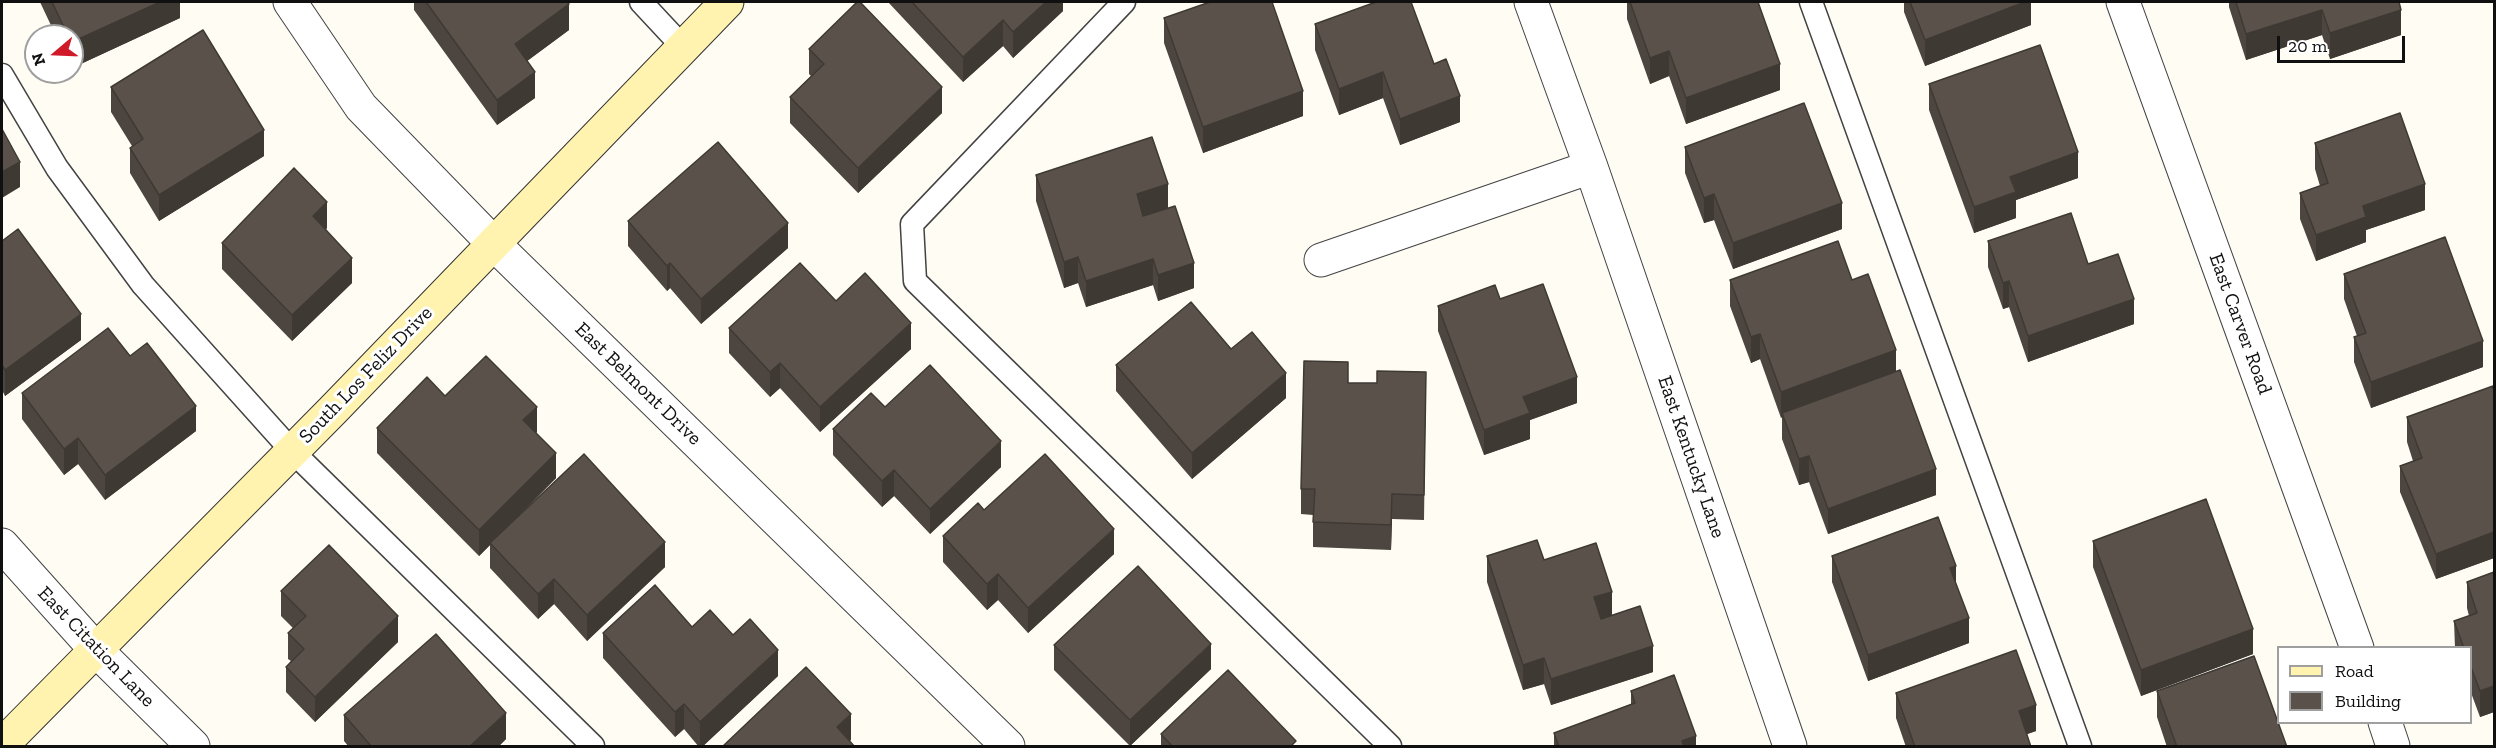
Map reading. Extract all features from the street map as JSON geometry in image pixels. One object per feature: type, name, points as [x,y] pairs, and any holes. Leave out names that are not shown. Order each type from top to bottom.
[{"type":"street","name":"East Belmont Drive","points":[[290,2],[361,107],[494,244],[1008,747]]},
{"type":"street","name":"South Los Feliz Drive","points":[[2,745],[97,651],[727,2]]},
{"type":"street","name":"East Kentucky Lane","points":[[1531,2],[1591,167],[1790,747]]},
{"type":"street","name":"East Carver Road","points":[[2123,2],[2356,646]]},
{"type":"street","points":[[1321,260],[1591,167]]},
{"type":"street","name":"East Citation Lane","points":[[2,545],[97,651],[193,747]]},
{"type":"street","points":[[2385,724],[2393,747]]},
{"type":"lane","points":[[641,2],[683,47]]},
{"type":"lane","points":[[1124,2],[912,225],[915,281],[1390,747]]},
{"type":"lane","points":[[1811,2],[2080,747]]},
{"type":"lane","points":[[2,75],[57,168],[143,285],[292,451],[593,747]]},
{"type":"building","points":[[52,2],[160,2],[84,37],[84,24],[62,24]]},
{"type":"building","points":[[426,2],[567,2],[569,4],[515,44],[535,72],[497,100]]},
{"type":"building","points":[[857,2],[860,2],[942,87],[858,168],[790,97],[824,64],[809,49]]},
{"type":"building","points":[[912,2],[1046,2],[1013,32],[1003,20],[963,57]]},
{"type":"building","points":[[1210,2],[1272,2],[1303,91],[1203,127],[1164,18]]},
{"type":"building","points":[[1376,2],[1411,2],[1434,64],[1446,59],[1460,96],[1400,119],[1383,72],[1339,89],[1315,24]]},
{"type":"building","points":[[1630,2],[1758,2],[1780,64],[1686,98],[1669,51],[1650,58]]},
{"type":"building","points":[[1910,2],[2025,2],[1925,40]]},
{"type":"building","points":[[2236,2],[2399,2],[2401,10],[2330,33],[2322,10],[2246,34]]},
{"type":"building","points":[[203,30],[264,130],[159,195],[130,148],[143,139],[111,87]]},
{"type":"building","points":[[2040,45],[2078,152],[2010,177],[2016,192],[1974,207],[1929,84]]},
{"type":"building","points":[[1804,103],[1842,203],[1733,243],[1714,194],[1704,198],[1685,147]]},
{"type":"building","points":[[2400,113],[2425,184],[2363,206],[2366,217],[2316,235],[2300,193],[2328,183],[2315,143]]},
{"type":"building","points":[[2,129],[20,162],[2,172]]},
{"type":"building","points":[[1152,137],[1168,184],[1137,194],[1143,216],[1175,206],[1194,263],[1158,275],[1153,259],[1086,281],[1078,257],[1064,262],[1036,175]]},
{"type":"building","points":[[718,142],[788,223],[701,299],[670,263],[667,266],[628,221]]},
{"type":"building","points":[[294,168],[327,202],[313,216],[352,258],[292,315],[222,243]]},
{"type":"building","points":[[2071,213],[2088,264],[2118,254],[2134,299],[2028,336],[2009,281],[2003,283],[1988,241]]},
{"type":"building","points":[[18,229],[81,314],[5,370],[2,365],[2,241]]},
{"type":"building","points":[[2445,237],[2483,341],[2371,382],[2354,337],[2366,333],[2344,274]]},
{"type":"building","points":[[1838,241],[1852,280],[1868,274],[1896,350],[1781,392],[1760,334],[1751,337],[1730,280]]},
{"type":"building","points":[[800,263],[836,301],[865,273],[911,323],[820,407],[780,363],[770,372],[729,328]]},
{"type":"building","points":[[1543,284],[1577,377],[1523,397],[1530,413],[1484,430],[1438,306],[1495,285],[1500,299]]},
{"type":"building","points":[[1191,302],[1231,349],[1252,332],[1286,373],[1192,453],[1116,365]]},
{"type":"building","points":[[108,328],[130,356],[147,343],[196,406],[105,475],[78,438],[64,449],[22,393]]},
{"type":"building","points":[[486,356],[537,407],[523,420],[556,453],[479,530],[377,428],[427,377],[445,396]]},
{"type":"building","points":[[1304,361],[1348,362],[1348,383],[1377,383],[1377,371],[1426,372],[1424,495],[1392,494],[1391,525],[1313,522],[1315,489],[1301,489]]},
{"type":"building","points":[[930,365],[1001,441],[930,509],[894,470],[882,481],[833,429],[871,393],[885,407]]},
{"type":"building","points":[[1900,370],[1936,469],[1828,509],[1809,456],[1799,459],[1782,413]]},
{"type":"building","points":[[2493,386],[2494,532],[2436,554],[2400,466],[2422,458],[2407,417]]},
{"type":"building","points":[[584,454],[665,542],[587,615],[554,579],[538,594],[490,543]]},
{"type":"building","points":[[1045,454],[1114,529],[1028,608],[998,574],[987,584],[943,536],[978,503],[984,510]]},
{"type":"building","points":[[2206,499],[2253,629],[2141,670],[2093,541]]},
{"type":"building","points":[[1938,517],[1956,566],[1950,568],[1969,618],[1868,655],[1832,556]]},
{"type":"building","points":[[1537,540],[1544,560],[1596,543],[1612,592],[1594,597],[1601,619],[1640,606],[1653,646],[1551,679],[1544,658],[1523,665],[1487,556]]},
{"type":"building","points":[[329,545],[398,616],[315,697],[286,667],[304,649],[288,633],[306,616],[281,591]]},
{"type":"building","points":[[1138,566],[1211,644],[1130,720],[1054,645]]},
{"type":"building","points":[[2494,572],[2494,686],[2480,691],[2472,670],[2472,646],[2463,646],[2454,621],[2477,613],[2467,582]]},
{"type":"building","points":[[655,585],[692,627],[710,610],[733,635],[750,619],[778,650],[700,722],[684,704],[675,712],[603,633]]},
{"type":"building","points":[[436,634],[506,713],[469,747],[372,747],[344,715]]},
{"type":"building","points":[[2016,650],[2036,705],[2019,711],[2031,747],[1915,747],[1896,693]]},
{"type":"building","points":[[2254,656],[2287,747],[2177,747],[2157,691]]},
{"type":"building","points":[[806,667],[851,714],[837,727],[855,747],[722,747]]},
{"type":"building","points":[[1228,670],[1296,741],[1290,747],[1173,747],[1161,734]]},
{"type":"building","points":[[1674,675],[1696,736],[1682,741],[1684,747],[1559,747],[1554,733],[1635,703],[1631,691]]}]
